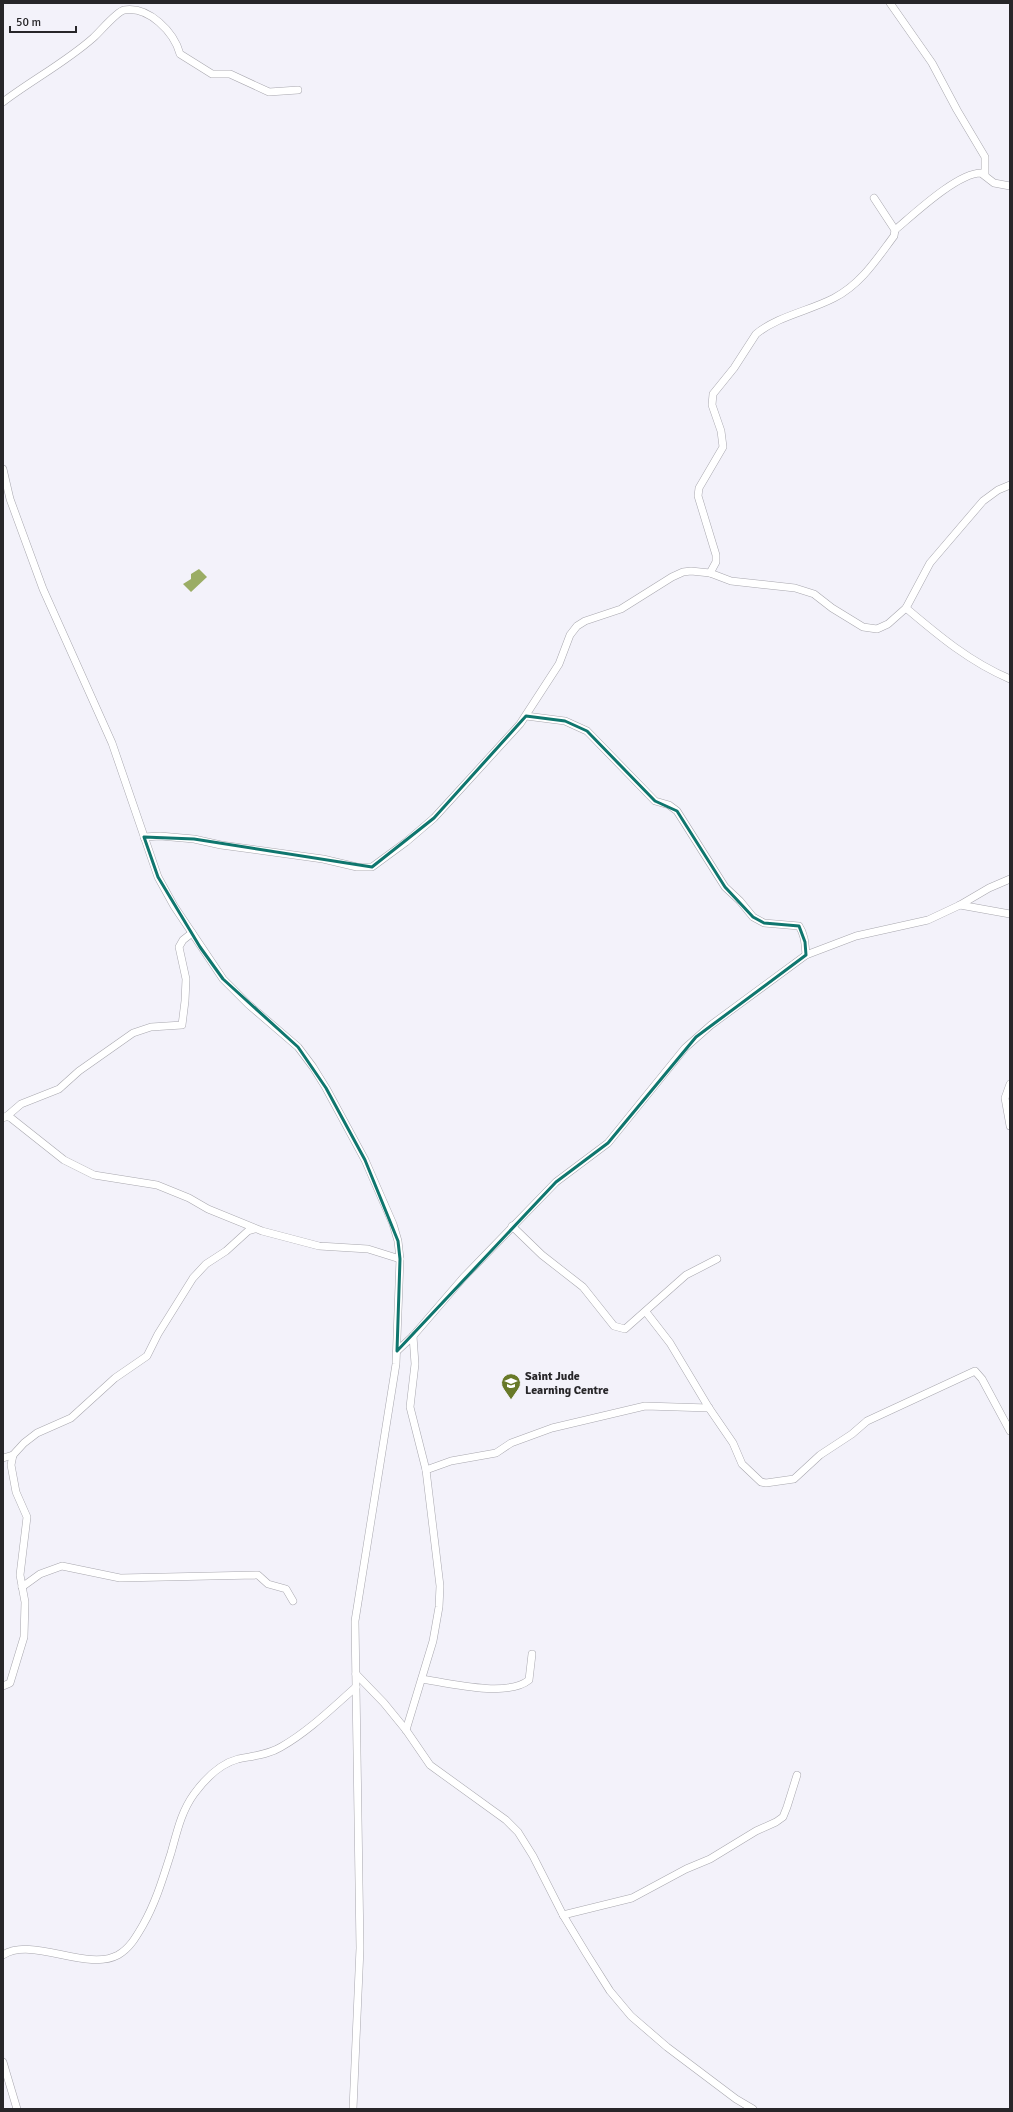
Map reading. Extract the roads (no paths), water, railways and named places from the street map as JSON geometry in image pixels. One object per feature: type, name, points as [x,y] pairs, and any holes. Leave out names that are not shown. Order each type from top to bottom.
[{"type":"street","points":[[890,3],[932,63],[957,110],[985,157],[986,175]]},
{"type":"street","points":[[3,102],[91,40],[110,22],[116,14],[122,10],[132,10],[146,14],[165,27],[177,43],[180,54],[212,74],[230,74],[270,92],[298,90]]},
{"type":"street","points":[[710,573],[716,562],[716,555],[698,496],[698,488],[723,447],[721,431],[712,405],[716,389],[734,368],[756,334],[775,322],[834,298],[847,290],[864,277],[872,267],[894,236],[895,230],[929,201],[956,183],[979,173],[986,175],[994,183],[1010,186]]},
{"type":"street","points":[[874,198],[895,230]]},
{"type":"street","points":[[3,469],[10,499],[42,589],[109,736],[158,877],[192,933],[223,979],[248,1004],[298,1047],[326,1088],[365,1160],[393,1224],[400,1259],[397,1351],[355,1621],[360,1948],[353,2109]]},
{"type":"street","points":[[144,837],[160,836],[194,839],[221,845],[324,859],[356,868],[372,868],[434,818],[520,724],[559,664],[570,635],[577,626],[584,621],[621,609],[683,572],[710,573],[731,581],[795,588],[814,594],[832,608],[869,630],[877,629],[888,624],[906,608],[930,563],[983,501],[998,490],[1010,485]]},
{"type":"street","points":[[906,608],[958,651],[989,670],[1010,679]]},
{"type":"street","points":[[526,716],[565,721],[588,732],[655,801],[669,805],[677,811],[724,888],[740,901],[753,917],[764,923],[799,926],[805,942],[806,955]]},
{"type":"street","points":[[397,1351],[413,1336],[463,1278],[556,1182],[608,1143],[696,1037],[806,955],[856,936],[928,920],[960,905],[989,888],[1010,879]]},
{"type":"street","points":[[960,905],[1010,914]]},
{"type":"street","points":[[192,933],[183,940],[180,947],[186,979],[186,1001],[182,1025],[151,1027],[133,1033],[79,1071],[59,1089],[21,1104],[5,1117],[64,1160],[94,1175],[157,1185],[189,1198],[208,1209],[255,1229],[320,1246],[368,1249],[400,1259]]},
{"type":"street","points":[[1010,1084],[1005,1098],[1010,1126]]},
{"type":"street","points":[[512,1226],[542,1255],[583,1287],[614,1326],[625,1329],[686,1275],[717,1259]]},
{"type":"street","points":[[3,1458],[13,1455],[24,1443],[37,1433],[71,1418],[115,1378],[147,1356],[158,1334],[193,1278],[206,1264],[226,1251],[248,1231],[255,1229]]},
{"type":"street","points":[[646,1312],[670,1343],[709,1408],[733,1443],[742,1464],[761,1482],[766,1483],[794,1479],[820,1454],[852,1434],[867,1421],[975,1371],[982,1379],[1010,1431]]},
{"type":"street","points":[[406,1730],[434,1641],[439,1607],[440,1586],[426,1470],[410,1407],[415,1364],[413,1336]]},
{"type":"street","points":[[426,1470],[451,1461],[496,1453],[510,1443],[552,1428],[645,1406],[709,1408]]},
{"type":"street","points":[[3,1686],[10,1683],[13,1677],[24,1637],[25,1602],[20,1575],[27,1517],[16,1492],[11,1465],[13,1455]]},
{"type":"street","points":[[22,1587],[40,1574],[62,1566],[120,1578],[258,1576],[268,1584],[286,1589],[293,1601]]},
{"type":"street","points":[[422,1679],[465,1687],[513,1687],[523,1685],[529,1680],[532,1654]]},
{"type":"street","points":[[356,1674],[384,1703],[406,1730],[430,1765],[506,1820],[518,1832],[533,1856],[563,1915],[610,1991],[631,2016],[667,2047],[736,2099],[752,2109]]},
{"type":"street","points":[[3,1955],[11,1950],[24,1950],[102,1959],[117,1956],[128,1948],[155,1904],[180,1819],[193,1795],[209,1775],[221,1766],[236,1759],[256,1756],[280,1749],[315,1724],[356,1687]]},
{"type":"street","points":[[563,1915],[632,1898],[686,1869],[710,1859],[756,1831],[776,1822],[783,1817],[797,1775]]},
{"type":"street","points":[[3,2062],[17,2109]]},
{"type":"place","name":"Saint Jude Learning Centre","points":[[511,1400]]}]
